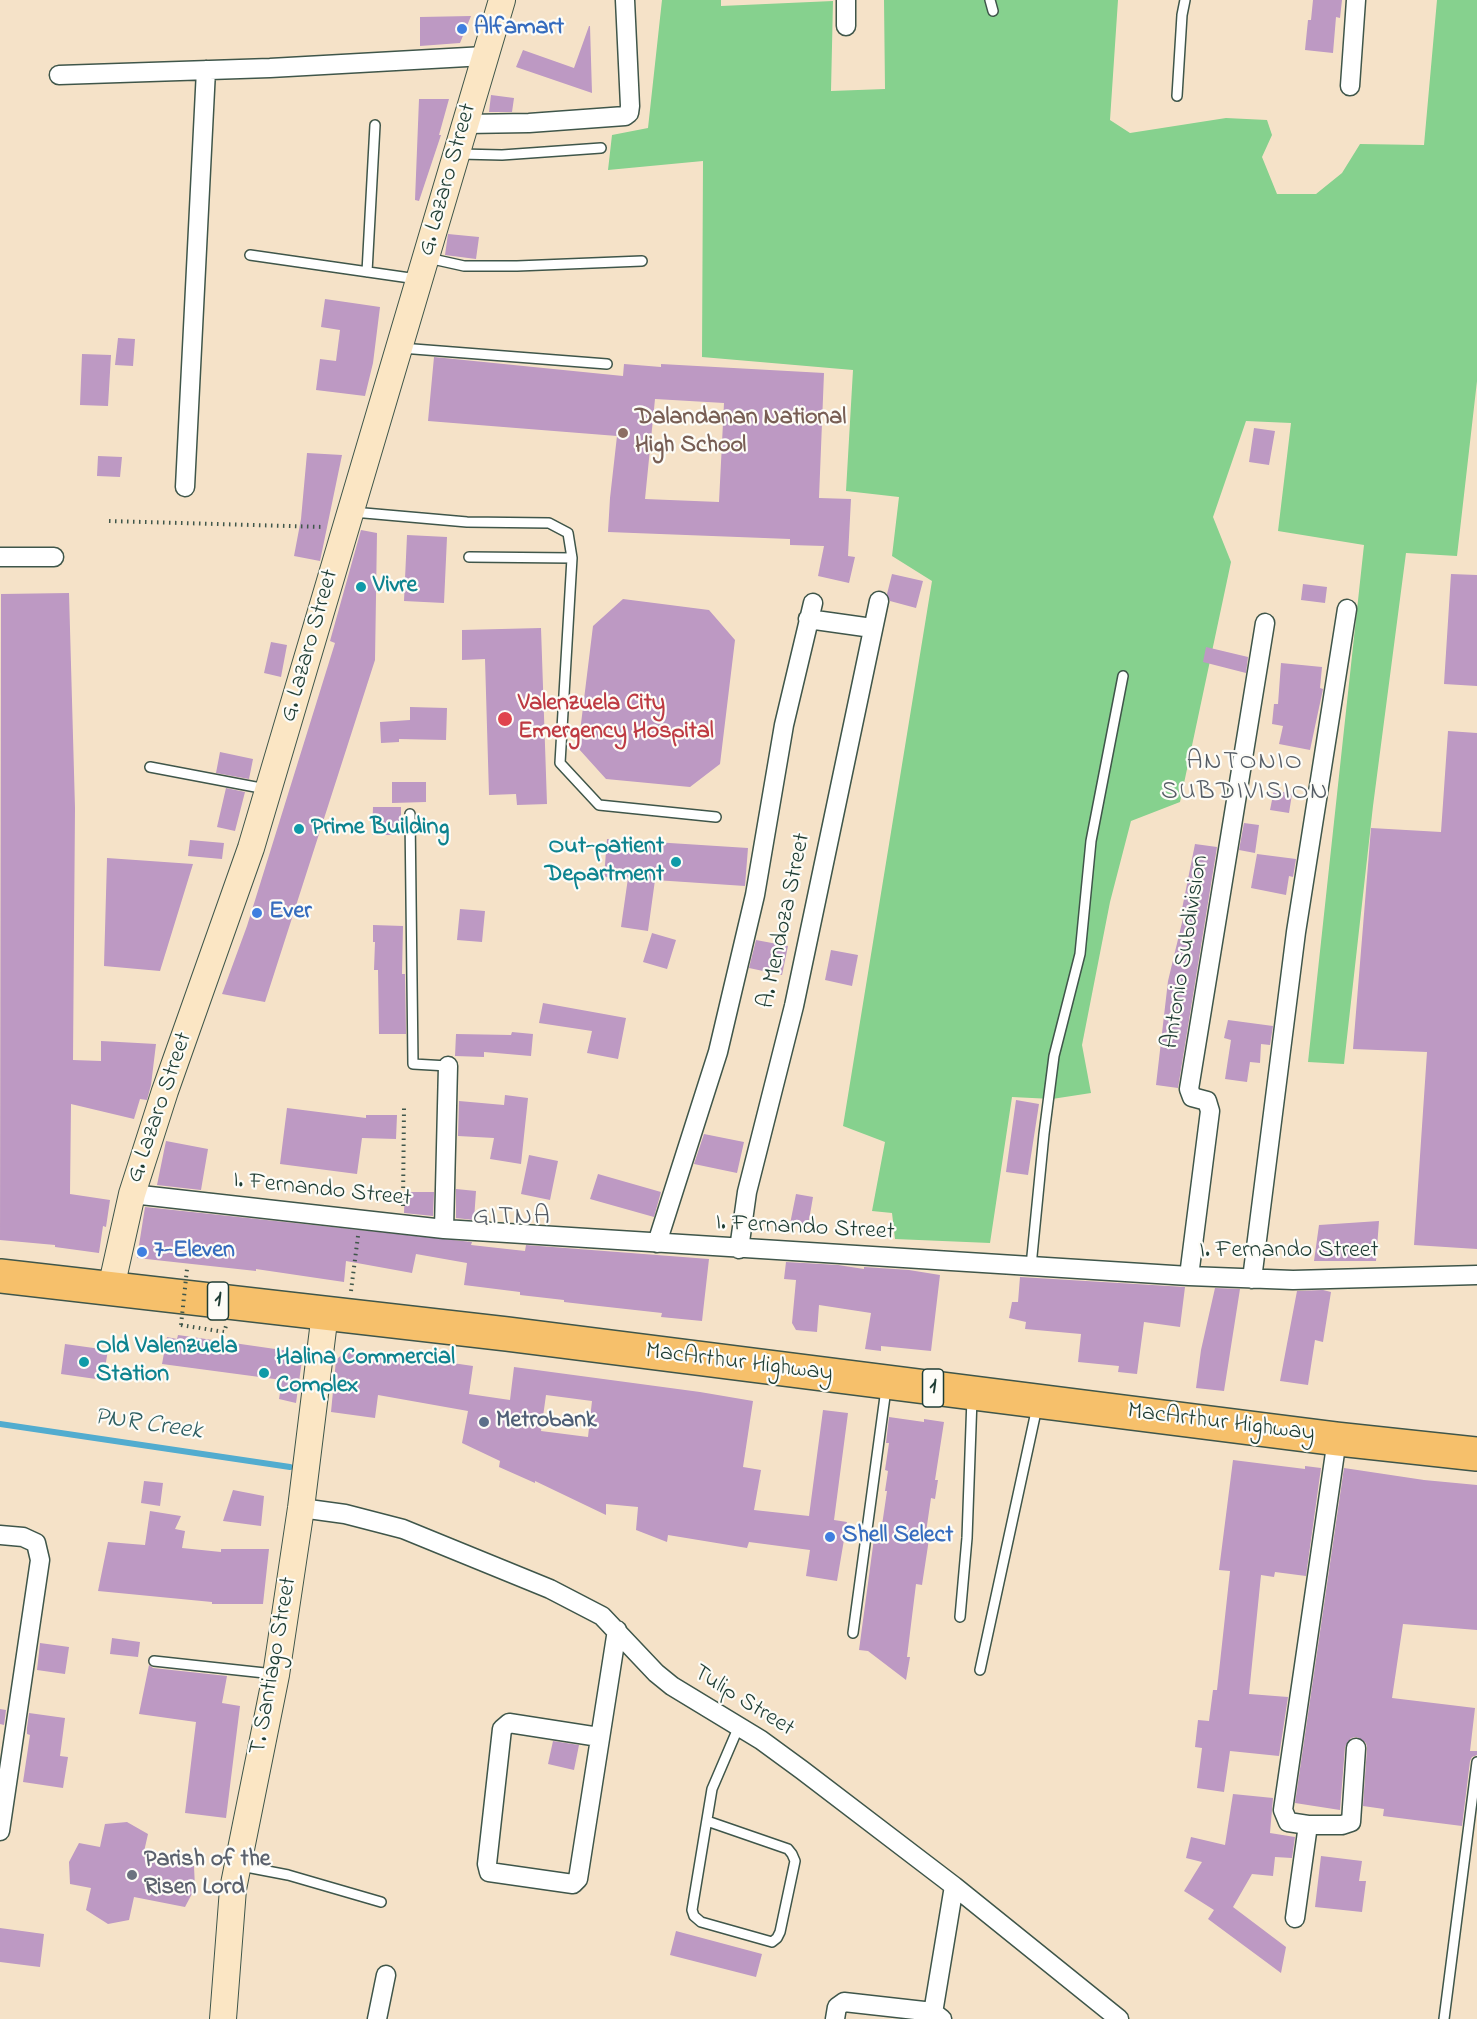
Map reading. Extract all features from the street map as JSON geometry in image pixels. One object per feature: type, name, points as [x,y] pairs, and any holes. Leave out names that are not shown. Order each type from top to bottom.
[{"type":"highway","name":"MacArthur Highway","points":[[0,1276],[887,1382],[1337,1439],[1477,1454]]},
{"type":"street","name":"G. Lazaro Street","points":[[111,1288],[132,1194],[165,1091],[251,848],[502,0]]},
{"type":"street","points":[[465,124],[530,123],[625,116],[629,113],[625,0]]},
{"type":"street","points":[[846,0],[846,26]]},
{"type":"street","points":[[1350,86],[1356,0]]},
{"type":"street","points":[[59,75],[486,56]]},
{"type":"street","points":[[185,487],[206,70]]},
{"type":"street","points":[[0,557],[54,557]]},
{"type":"street","name":"A. Mendoza Street","points":[[739,1249],[747,1192],[794,1006],[879,601]]},
{"type":"street","points":[[1252,1279],[1296,932],[1347,609]]},
{"type":"street","points":[[657,1244],[718,1052],[755,896],[784,725],[810,611],[872,628]]},
{"type":"street","name":"Antonio Subdivision","points":[[1189,1276],[1210,1111],[1207,1101],[1192,1097],[1189,1089],[1264,623]]},
{"type":"street","points":[[444,1229],[448,1066]]},
{"type":"street","name":"I. Fernando Street","points":[[132,1194],[444,1229],[739,1249],[1252,1279],[1477,1275]]},
{"type":"street","name":"T. Santiago Street","points":[[224,2019],[233,1889],[276,1675],[301,1508],[336,1315]]},
{"type":"street","points":[[1337,1439],[1283,1810],[1288,1822],[1308,1825],[1342,1825],[1352,1822],[1356,1748]]},
{"type":"street","name":"Tulip Street","points":[[301,1508],[374,1520],[436,1541],[550,1589],[602,1616],[656,1673],[672,1686],[739,1726],[802,1770],[954,1886],[1119,2019]]},
{"type":"street","points":[[0,1535],[23,1537],[36,1543],[40,1560],[0,1831]]},
{"type":"street","points":[[599,1737],[509,1723],[502,1729],[487,1864],[489,1872],[573,1884],[578,1879],[617,1630]]},
{"type":"street","points":[[1295,1918],[1308,1825]]},
{"type":"street","points":[[835,2019],[837,2007],[844,2002],[936,2017],[954,1886]]},
{"type":"street","points":[[377,2019],[386,1975]]},
{"type":"lane","points":[[990,0],[993,11]]},
{"type":"lane","points":[[1177,96],[1185,0]]},
{"type":"lane","points":[[367,272],[375,125]]},
{"type":"lane","points":[[457,154],[502,155],[601,148]]},
{"type":"lane","points":[[250,255],[367,272],[464,266],[642,261]]},
{"type":"lane","points":[[399,348],[607,364]]},
{"type":"lane","points":[[349,520],[549,523],[568,533],[572,558],[560,763],[599,805],[716,817]]},
{"type":"lane","points":[[469,557],[572,558]]},
{"type":"lane","points":[[1031,1266],[1054,1056],[1080,954],[1091,841],[1123,676]]},
{"type":"lane","points":[[150,767],[268,790]]},
{"type":"lane","points":[[410,814],[413,1064],[448,1066]]},
{"type":"lane","points":[[853,1633],[887,1382]]},
{"type":"lane","points":[[960,1617],[967,1538],[972,1393]]},
{"type":"lane","points":[[980,1670],[1037,1402]]},
{"type":"lane","points":[[154,1661],[276,1675]]},
{"type":"lane","points":[[707,1821],[788,1849],[792,1854],[795,1861],[780,1932],[772,1942],[700,1922],[692,1910],[712,1790],[739,1726]]},
{"type":"lane","points":[[1444,2019],[1477,1762]]},
{"type":"lane","points":[[238,1865],[288,1875],[381,1902]]},
{"type":"path","points":[[109,521],[349,520]]},
{"type":"path","points":[[403,1225],[404,1107]]},
{"type":"path","points":[[336,1315],[360,1221]]},
{"type":"path","points":[[187,1269],[181,1325],[224,1332]]},
{"type":"green space","points":[[662,0],[721,0],[721,6],[833,1],[831,91],[885,89],[884,0],[1118,0],[1110,120],[1130,133],[1226,118],[1267,120],[1272,135],[1262,157],[1277,194],[1316,194],[1342,173],[1360,144],[1424,145],[1437,0],[1477,0],[1477,381],[1457,556],[1406,553],[1373,806],[1344,1064],[1308,1062],[1364,545],[1278,531],[1291,423],[1246,421],[1213,517],[1231,562],[1180,802],[1131,821],[1110,902],[1082,1045],[1091,1093],[1052,1099],[1012,1097],[990,1243],[895,1239],[892,1213],[872,1211],[885,1142],[843,1126],[932,581],[892,556],[899,497],[846,491],[853,370],[702,357],[703,161],[608,170],[612,135],[648,128]]},
{"type":"building","points":[[1313,0],[1342,0],[1340,18],[1336,17],[1333,53],[1305,50]]},
{"type":"building","points":[[471,16],[460,43],[420,46],[420,17]]},
{"type":"building","points":[[589,26],[592,93],[516,67],[523,50],[574,68]]},
{"type":"building","points":[[491,95],[514,98],[512,112],[489,112]]},
{"type":"building","points":[[419,99],[449,99],[439,135],[441,135],[419,201],[415,200]]},
{"type":"building","points":[[448,234],[479,237],[476,259],[445,255]]},
{"type":"building","points":[[325,299],[380,307],[373,363],[365,396],[316,390],[320,359],[336,361],[340,330],[321,327]]},
{"type":"building","points":[[118,338],[135,339],[133,366],[115,365]]},
{"type":"building","points":[[82,354],[111,355],[108,406],[80,405]]},
{"type":"building","name":"Dalandanan National High School","points":[[434,357],[623,376],[624,364],[824,373],[819,498],[851,499],[848,556],[855,557],[849,583],[818,576],[824,546],[790,545],[790,539],[608,532],[617,436],[428,421]],"holes":[[[655,399],[724,403],[719,502],[645,499]]]},
{"type":"building","points":[[1254,428],[1275,431],[1269,465],[1249,462]]},
{"type":"building","points":[[307,453],[342,455],[320,561],[294,556],[301,519]]},
{"type":"building","points":[[98,456],[122,457],[120,477],[97,476]]},
{"type":"building","name":"Prime Building","points":[[361,530],[377,533],[375,660],[265,1002],[222,994],[247,926],[335,643],[330,641]]},
{"type":"building","points":[[407,535],[447,537],[444,603],[404,601]]},
{"type":"building","points":[[892,574],[923,581],[916,608],[890,601],[887,594]]},
{"type":"building","points":[[1451,574],[1477,575],[1477,686],[1444,684]]},
{"type":"building","points":[[1303,584],[1327,587],[1325,603],[1301,600]]},
{"type":"building","points":[[69,593],[75,808],[73,1060],[101,1061],[101,1041],[156,1044],[147,1100],[140,1099],[134,1119],[71,1104],[70,1194],[110,1200],[99,1253],[55,1247],[55,1245],[0,1240],[1,594]]},
{"type":"building","points":[[623,599],[709,610],[735,640],[720,764],[690,787],[606,779],[578,748],[593,626]]},
{"type":"building","points":[[541,628],[547,804],[517,805],[516,794],[489,795],[485,659],[462,660],[462,630]]},
{"type":"building","points":[[271,642],[287,645],[281,677],[264,673]]},
{"type":"building","points":[[1206,647],[1248,657],[1246,673],[1203,662]]},
{"type":"building","points":[[1281,663],[1322,667],[1320,688],[1323,689],[1310,750],[1279,744],[1283,726],[1272,724],[1274,704],[1278,704]]},
{"type":"building","points":[[410,707],[447,708],[446,740],[399,739],[399,742],[381,743],[380,722],[410,720]]},
{"type":"building","points":[[1448,731],[1477,733],[1477,1249],[1414,1245],[1427,1052],[1353,1049],[1371,828],[1441,832]]},
{"type":"building","points":[[220,752],[253,759],[249,779],[216,773]]},
{"type":"building","points":[[392,782],[426,782],[426,802],[392,803]]},
{"type":"building","points":[[226,788],[245,792],[235,831],[217,827]]},
{"type":"building","points":[[1274,790],[1292,794],[1289,813],[1270,810]]},
{"type":"building","points":[[373,807],[401,807],[401,835],[372,835]]},
{"type":"building","points":[[1244,823],[1259,825],[1255,853],[1239,850]]},
{"type":"building","name":"Out-patient Department","points":[[607,839],[748,848],[745,886],[655,880],[648,931],[621,927],[628,878],[604,877]]},
{"type":"building","points":[[190,840],[224,843],[222,859],[188,856]]},
{"type":"building","points":[[1195,844],[1217,847],[1178,1088],[1156,1085],[1168,981],[1185,910],[1182,909]]},
{"type":"building","points":[[1257,854],[1296,859],[1293,877],[1289,876],[1286,895],[1251,888]]},
{"type":"building","points":[[107,858],[193,864],[160,971],[104,966]]},
{"type":"building","points":[[460,909],[485,911],[482,942],[457,940]]},
{"type":"building","points":[[373,925],[403,926],[402,974],[405,974],[406,1034],[379,1034],[378,970],[374,970]]},
{"type":"building","points":[[652,933],[676,940],[667,969],[643,962]]},
{"type":"building","points":[[756,940],[788,946],[782,975],[749,968]]},
{"type":"building","points":[[831,950],[858,955],[852,986],[825,980]]},
{"type":"building","points":[[543,1003],[626,1018],[618,1059],[587,1053],[592,1031],[539,1023]]},
{"type":"building","points":[[1228,1020],[1273,1026],[1270,1045],[1261,1044],[1260,1063],[1250,1062],[1247,1082],[1225,1079],[1231,1040],[1224,1038]]},
{"type":"building","points":[[512,1032],[533,1034],[531,1056],[484,1052],[484,1057],[455,1056],[456,1034],[511,1035]]},
{"type":"building","points":[[505,1095],[528,1098],[521,1164],[490,1159],[494,1138],[458,1136],[459,1101],[504,1105]]},
{"type":"building","points":[[1016,1100],[1039,1104],[1028,1175],[1006,1172]]},
{"type":"building","points":[[287,1108],[366,1118],[366,1115],[397,1115],[396,1139],[362,1138],[357,1174],[280,1164]]},
{"type":"building","points":[[704,1134],[744,1142],[737,1173],[694,1164]]},
{"type":"building","points":[[166,1141],[208,1149],[201,1190],[157,1185]]},
{"type":"building","points":[[529,1155],[558,1161],[550,1200],[521,1194]]},
{"type":"building","points":[[598,1174],[661,1192],[654,1217],[590,1199]]},
{"type":"building","points":[[456,1189],[476,1191],[474,1220],[456,1218]]},
{"type":"building","points":[[405,1192],[434,1192],[433,1216],[404,1213]]},
{"type":"building","points":[[796,1194],[813,1197],[808,1226],[790,1224]]},
{"type":"building","points":[[145,1207],[472,1242],[471,1245],[525,1251],[526,1245],[709,1259],[702,1321],[661,1317],[662,1313],[564,1302],[564,1300],[520,1295],[520,1292],[464,1285],[467,1263],[416,1254],[412,1273],[346,1261],[344,1282],[256,1269],[256,1271],[137,1258]]},
{"type":"building","points":[[1379,1221],[1376,1261],[1314,1261],[1319,1225]]},
{"type":"building","points":[[786,1262],[864,1269],[864,1267],[909,1270],[940,1275],[931,1351],[881,1346],[881,1351],[865,1349],[871,1313],[819,1305],[817,1332],[796,1330],[792,1323],[796,1280],[784,1279]]},
{"type":"building","points":[[1020,1277],[1185,1287],[1180,1327],[1144,1322],[1137,1374],[1118,1372],[1119,1366],[1078,1362],[1081,1334],[1025,1329],[1026,1322],[1009,1318],[1012,1302],[1018,1302]]},
{"type":"building","points":[[1215,1288],[1240,1289],[1224,1391],[1196,1388],[1201,1350]]},
{"type":"building","points":[[1297,1291],[1331,1292],[1323,1342],[1315,1340],[1308,1385],[1280,1381]]},
{"type":"building","name":"Halina Commercial Complex","points":[[178,1335],[303,1353],[296,1403],[279,1399],[282,1380],[162,1364],[167,1337],[177,1339]]},
{"type":"building","name":"Old Valenzuela Station","points":[[65,1344],[108,1350],[103,1380],[61,1374]]},
{"type":"building","points":[[346,1351],[389,1358],[390,1354],[473,1366],[469,1394],[510,1400],[514,1367],[753,1401],[743,1467],[761,1470],[754,1510],[809,1516],[823,1410],[848,1413],[834,1520],[847,1522],[837,1581],[806,1576],[810,1550],[749,1542],[747,1548],[668,1535],[667,1542],[636,1530],[638,1507],[606,1504],[606,1515],[535,1481],[535,1483],[499,1467],[500,1461],[462,1443],[468,1411],[378,1395],[375,1418],[331,1412],[336,1360]],"holes":[[[546,1395],[592,1401],[588,1437],[541,1431]]]},
{"type":"building","points":[[889,1417],[924,1422],[924,1419],[944,1422],[935,1480],[938,1480],[935,1499],[931,1498],[925,1539],[929,1539],[922,1585],[916,1584],[906,1680],[868,1651],[859,1650],[875,1531],[881,1532],[887,1491],[885,1491],[888,1471],[885,1470],[889,1443],[886,1443]]},
{"type":"building","points":[[1233,1460],[1305,1469],[1305,1466],[1321,1468],[1306,1576],[1275,1572],[1274,1577],[1261,1575],[1249,1694],[1288,1697],[1279,1756],[1230,1751],[1224,1792],[1197,1788],[1202,1748],[1195,1747],[1198,1720],[1209,1721],[1213,1690],[1217,1690],[1230,1571],[1219,1570]]},
{"type":"building","points":[[1344,1468],[1477,1485],[1477,1630],[1403,1624],[1392,1698],[1475,1708],[1470,1751],[1477,1751],[1477,1755],[1470,1761],[1462,1826],[1383,1816],[1384,1809],[1363,1806],[1367,1748],[1366,1743],[1357,1737],[1351,1738],[1345,1747],[1340,1810],[1295,1803]]},
{"type":"building","points":[[144,1481],[163,1483],[160,1506],[141,1503]]},
{"type":"building","points":[[233,1490],[264,1496],[261,1526],[223,1521]]},
{"type":"building","points":[[150,1511],[181,1516],[175,1529],[185,1531],[182,1548],[221,1552],[221,1549],[269,1549],[263,1604],[212,1604],[212,1602],[98,1591],[108,1542],[145,1545]]},
{"type":"building","points":[[112,1638],[140,1642],[138,1657],[110,1654]]},
{"type":"building","points":[[40,1643],[69,1647],[65,1674],[37,1670]]},
{"type":"building","points":[[149,1665],[153,1668],[227,1676],[222,1703],[240,1706],[226,1818],[185,1813],[196,1722],[139,1714]]},
{"type":"building","points":[[0,1709],[6,1710],[4,1725],[0,1724]]},
{"type":"building","points":[[29,1713],[65,1718],[60,1756],[68,1757],[63,1788],[23,1782],[30,1735],[27,1734]]},
{"type":"building","points":[[553,1741],[579,1745],[574,1770],[548,1764]]},
{"type":"building","points":[[1233,1794],[1273,1798],[1270,1833],[1295,1837],[1292,1858],[1275,1857],[1273,1876],[1252,1874],[1233,1907],[1286,1947],[1281,1973],[1208,1919],[1214,1910],[1184,1891],[1202,1862],[1186,1858],[1191,1837],[1225,1845]]},
{"type":"building","name":"Parish of the Risen Lord","points":[[127,1822],[148,1834],[143,1856],[194,1866],[195,1888],[185,1907],[134,1897],[129,1920],[108,1924],[86,1910],[91,1888],[70,1884],[69,1862],[79,1843],[100,1847],[105,1824]]},
{"type":"building","points":[[1321,1856],[1362,1861],[1359,1881],[1366,1881],[1362,1912],[1315,1907]]},
{"type":"building","points":[[0,1928],[44,1934],[40,1967],[0,1962]]},
{"type":"building","points":[[676,1931],[762,1954],[756,1977],[670,1955]]},
{"type":"waterway","name":"PNR Creek","points":[[0,1424],[290,1467]]},
{"type":"place","name":"Alfamart","points":[[462,29]]},
{"type":"place","name":"Dalandanan National High School","points":[[623,433]]},
{"type":"place","name":"Vivre","points":[[361,587]]},
{"type":"place","name":"Valenzuela City Emergency Hospital","points":[[505,719]]},
{"type":"place","name":"Prime Building","points":[[299,829]]},
{"type":"place","name":"Out-patient Department","points":[[676,862]]},
{"type":"place","name":"Ever","points":[[257,913]]},
{"type":"place","name":"7-Eleven","points":[[142,1252]]},
{"type":"place","name":"Old Valenzuela Station","points":[[84,1362]]},
{"type":"place","name":"Halina Commercial Complex","points":[[264,1373]]},
{"type":"place","name":"Metrobank","points":[[484,1422]]},
{"type":"place","name":"Shell Select","points":[[830,1537]]},
{"type":"place","name":"Parish of the Risen Lord","points":[[132,1875]]},
{"type":"district","name":"ANTONIO SUBDIVISION","points":[[1245,779]]},
{"type":"district","name":"GITNA","points":[[512,1219]]}]
